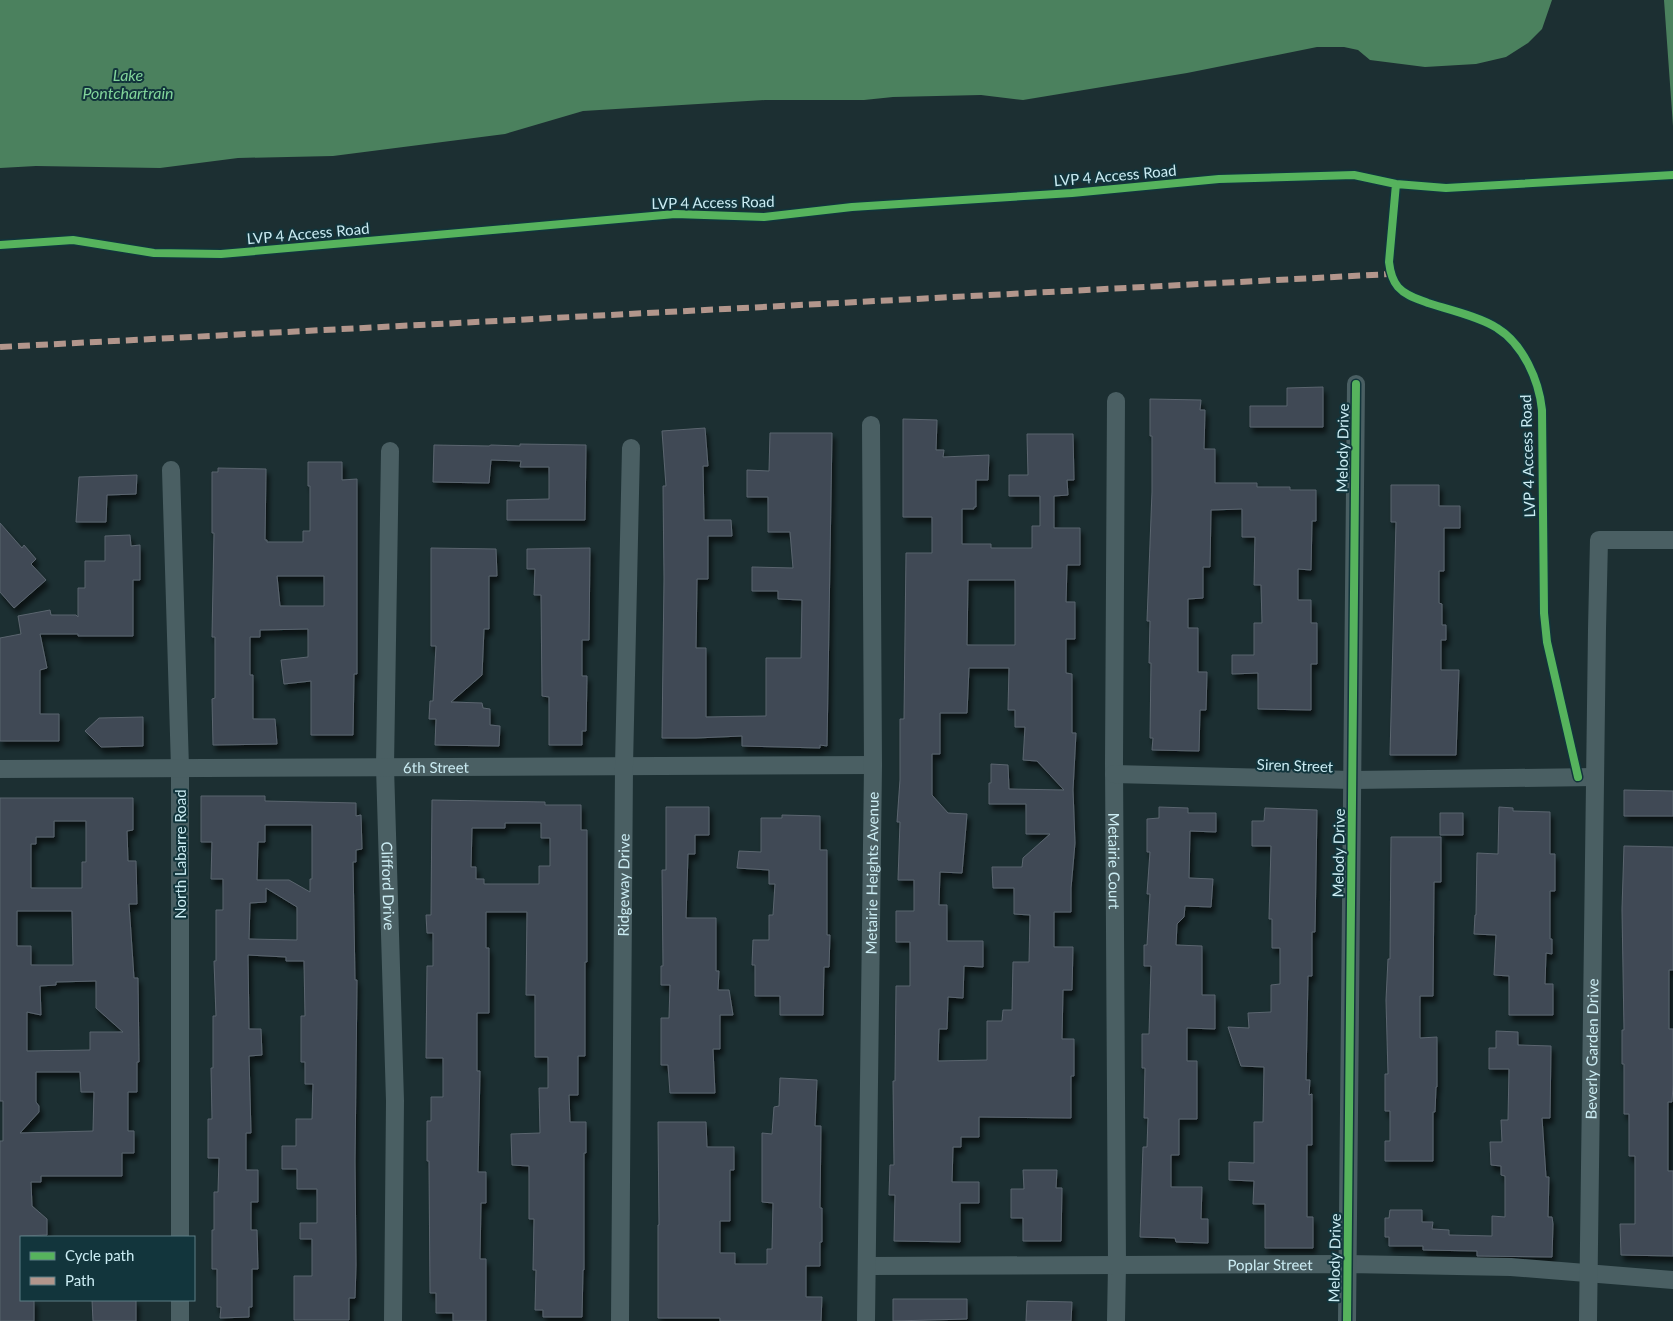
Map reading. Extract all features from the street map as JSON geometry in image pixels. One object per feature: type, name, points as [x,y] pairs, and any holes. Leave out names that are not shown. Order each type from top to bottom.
[{"type":"street","name":"Melody Drive","points":[[1347,1321],[1356,384]]},
{"type":"street","name":"Metairie Court","points":[[1116,401],[1114,774],[1116,1321]]},
{"type":"street","name":"Metairie Heights Avenue","points":[[866,1321],[873,765],[871,425]]},
{"type":"street","name":"Ridgeway Drive","points":[[620,1321],[624,766],[631,448]]},
{"type":"street","name":"Clifford Drive","points":[[390,451],[385,767],[395,1102],[393,1321]]},
{"type":"street","name":"North Labarre Road","points":[[172,470],[180,768],[180,1236]]},
{"type":"street","name":"Beverly Garden Drive","points":[[1588,1321],[1599,540],[1673,540]]},
{"type":"street","name":"6th Street","points":[[0,769],[873,765]]},
{"type":"street","name":"Siren Street","points":[[1114,774],[1352,780],[1595,777]]},
{"type":"street","name":"Poplar Street","points":[[868,1266],[1348,1264],[1511,1267],[1673,1280]]},
{"type":"street","points":[[180,1301],[180,1321]]},
{"type":"water","name":"Lake Pontchartrain","points":[[0,0],[1552,0],[1542,29],[1528,43],[1506,57],[1476,64],[1425,67],[1370,60],[1358,50],[1344,47],[1317,47],[1187,73],[1023,100],[981,95],[893,97],[864,100],[765,100],[583,111],[505,134],[333,156],[238,158],[160,168],[36,166],[0,168]]},
{"type":"water","points":[[1664,0],[1673,0],[1673,126]]},
{"type":"building","points":[[1323,387],[1323,427],[1250,427],[1250,406],[1287,406],[1287,388]]},
{"type":"building","points":[[1150,399],[1201,400],[1200,410],[1205,410],[1204,449],[1215,449],[1215,483],[1257,483],[1257,487],[1290,487],[1290,490],[1316,490],[1316,521],[1312,521],[1311,570],[1298,569],[1298,600],[1311,600],[1311,623],[1317,623],[1317,664],[1311,664],[1311,710],[1258,709],[1258,673],[1232,674],[1232,655],[1254,655],[1254,623],[1262,623],[1261,585],[1254,585],[1255,537],[1242,537],[1242,509],[1211,510],[1210,567],[1203,567],[1203,598],[1188,599],[1188,628],[1198,628],[1198,672],[1207,672],[1206,710],[1200,710],[1199,751],[1152,750],[1153,738],[1150,738],[1150,621],[1147,621],[1152,492]]},
{"type":"building","points":[[903,419],[937,420],[936,450],[944,450],[943,457],[989,455],[988,480],[976,480],[976,507],[974,509],[962,509],[962,544],[991,544],[991,548],[1032,548],[1032,526],[1040,526],[1040,496],[1009,496],[1009,475],[1028,475],[1027,434],[1073,434],[1074,480],[1067,480],[1068,495],[1054,496],[1054,528],[1080,528],[1080,565],[1067,565],[1066,602],[1075,602],[1075,639],[1066,639],[1066,673],[1072,674],[1072,733],[1076,733],[1073,790],[1075,843],[1071,912],[1054,912],[1054,947],[1073,947],[1072,990],[1063,990],[1062,1039],[1074,1039],[1074,1076],[1071,1076],[1071,1118],[979,1117],[979,1137],[961,1137],[961,1147],[953,1147],[952,1182],[979,1182],[979,1203],[960,1203],[960,1242],[894,1241],[895,1195],[889,1195],[890,1165],[894,1165],[893,1081],[895,1081],[896,986],[910,986],[910,942],[896,942],[896,911],[914,911],[914,880],[898,880],[900,822],[897,822],[900,780],[900,719],[904,719],[906,553],[932,553],[932,517],[903,517]],"holes":[[[968,580],[1015,580],[1015,645],[967,645]],[[969,668],[1009,668],[1008,710],[1015,710],[1015,727],[1025,727],[1023,760],[1037,761],[1064,790],[1009,789],[1008,765],[991,764],[989,804],[1026,804],[1026,834],[1050,834],[1023,858],[1022,867],[992,867],[993,888],[1014,888],[1014,914],[1030,915],[1029,962],[1013,962],[1012,1010],[1003,1010],[1002,1021],[987,1021],[987,1060],[938,1061],[939,1029],[947,1029],[948,997],[963,998],[964,966],[983,967],[983,941],[947,941],[947,905],[939,905],[940,872],[962,873],[967,814],[948,813],[932,795],[932,754],[940,754],[940,713],[967,713]]]},
{"type":"building","points":[[705,428],[708,466],[703,466],[704,520],[731,520],[732,536],[708,536],[708,579],[697,579],[696,648],[706,648],[706,717],[766,716],[766,658],[801,658],[802,600],[778,599],[778,591],[752,591],[752,567],[793,568],[790,532],[768,532],[768,497],[747,497],[747,470],[769,471],[770,433],[832,433],[827,746],[820,745],[820,748],[742,746],[742,736],[662,738],[663,486],[666,486],[662,431]]},
{"type":"building","points":[[520,444],[586,445],[585,520],[507,520],[507,500],[549,499],[549,467],[520,467],[521,461],[491,460],[489,483],[433,482],[434,445],[520,446]]},
{"type":"building","points":[[308,462],[342,462],[342,480],[357,479],[357,674],[354,674],[353,735],[311,735],[311,681],[284,684],[281,660],[308,657],[308,629],[260,630],[260,637],[250,637],[250,675],[253,675],[253,719],[275,719],[277,744],[213,745],[212,699],[215,698],[215,637],[212,637],[214,533],[212,533],[212,472],[218,472],[218,468],[266,469],[265,540],[267,542],[303,542],[303,531],[310,531],[310,486],[308,486]],"holes":[[[277,576],[324,576],[324,606],[280,606]]]},
{"type":"building","points":[[137,475],[136,494],[107,495],[106,522],[76,522],[79,477]]},
{"type":"building","points":[[1391,485],[1439,485],[1439,506],[1460,506],[1460,528],[1444,528],[1444,571],[1439,571],[1439,603],[1442,604],[1442,625],[1446,625],[1446,640],[1441,640],[1441,670],[1459,670],[1456,755],[1390,755],[1396,522],[1391,522]]},
{"type":"building","points":[[0,523],[22,548],[24,545],[36,559],[31,564],[46,580],[14,608],[0,592]]},
{"type":"building","points":[[130,535],[131,546],[140,545],[140,580],[133,580],[133,636],[40,634],[47,668],[40,670],[40,714],[59,714],[59,741],[0,741],[0,638],[21,634],[18,616],[50,610],[51,615],[76,615],[78,617],[78,588],[85,588],[85,561],[105,561],[105,536]]},
{"type":"building","points":[[431,548],[496,549],[497,576],[489,576],[489,629],[484,629],[482,675],[451,702],[482,703],[483,708],[490,709],[490,725],[500,726],[499,746],[435,745],[436,719],[429,719],[430,701],[433,701],[436,646],[431,646]]},
{"type":"building","points":[[590,548],[589,640],[582,640],[582,676],[587,676],[586,731],[582,731],[582,745],[549,745],[549,697],[542,696],[541,595],[534,595],[535,569],[527,569],[527,549]]},
{"type":"building","points":[[143,717],[143,746],[101,747],[85,731],[99,718]]},
{"type":"building","points":[[1624,790],[1673,791],[1673,816],[1624,816]]},
{"type":"building","points":[[201,796],[265,796],[265,801],[356,803],[356,816],[361,815],[362,849],[356,850],[356,862],[353,862],[355,980],[357,980],[356,1265],[355,1298],[349,1298],[349,1320],[294,1320],[294,1276],[312,1276],[312,1239],[300,1239],[300,1223],[317,1223],[317,1189],[297,1189],[297,1169],[282,1169],[282,1146],[296,1146],[296,1119],[312,1119],[313,1084],[305,1084],[305,1062],[301,1062],[301,1016],[305,1016],[304,961],[286,961],[286,957],[248,955],[249,1029],[261,1029],[262,1055],[249,1056],[251,1133],[246,1133],[246,1170],[258,1170],[258,1202],[251,1202],[251,1230],[257,1230],[258,1269],[252,1269],[252,1307],[249,1307],[249,1317],[220,1318],[221,1307],[217,1307],[217,1269],[212,1269],[214,1192],[218,1192],[219,1158],[208,1158],[208,1119],[212,1119],[213,1016],[216,1016],[214,961],[216,961],[216,910],[223,910],[223,879],[211,879],[212,842],[201,842]],"holes":[[[265,825],[312,825],[312,879],[310,879],[310,892],[289,880],[257,880],[258,842],[265,842]],[[266,888],[297,907],[297,940],[249,939],[250,903],[266,902]]]},
{"type":"building","points":[[0,798],[133,798],[133,830],[127,831],[128,861],[136,861],[137,904],[129,904],[134,978],[138,978],[139,1062],[137,1062],[137,1092],[128,1092],[128,1131],[134,1131],[134,1153],[122,1153],[122,1176],[41,1176],[41,1182],[31,1182],[32,1206],[47,1219],[47,1235],[20,1236],[20,1301],[34,1301],[34,1321],[0,1321],[0,1141],[3,1141],[3,1101],[0,1101]],"holes":[[[54,821],[86,821],[86,862],[82,862],[82,888],[31,888],[31,844],[36,844],[36,837],[54,837]],[[17,911],[72,911],[73,965],[31,965],[31,946],[17,946]],[[96,981],[96,1008],[123,1032],[90,1032],[90,1050],[27,1051],[27,1012],[41,1015],[40,986],[56,985],[56,982]],[[36,1072],[80,1072],[81,1092],[94,1092],[93,1131],[20,1133],[39,1112],[39,1106],[36,1102]]]},
{"type":"building","points":[[432,800],[545,802],[545,805],[581,805],[581,830],[587,830],[585,1056],[578,1056],[578,1095],[569,1095],[570,1122],[586,1122],[582,1317],[543,1317],[543,1310],[535,1310],[536,1270],[533,1270],[534,1219],[529,1219],[529,1166],[512,1165],[511,1134],[540,1133],[539,1088],[548,1088],[548,1057],[535,1057],[535,995],[526,995],[527,912],[486,912],[486,948],[489,948],[489,1013],[477,1013],[477,1071],[480,1071],[478,1172],[486,1172],[486,1203],[481,1203],[480,1259],[486,1259],[486,1321],[453,1321],[453,1313],[436,1313],[436,1293],[430,1293],[427,1121],[431,1121],[431,1097],[443,1097],[443,1058],[426,1058],[427,966],[433,966],[433,933],[427,933],[426,915],[431,915]],"holes":[[[505,823],[541,823],[541,838],[550,838],[550,866],[539,866],[539,884],[484,884],[484,879],[476,879],[476,867],[471,867],[472,828],[505,828]]]},
{"type":"building","points":[[666,807],[709,807],[709,835],[695,835],[695,854],[688,854],[686,918],[716,918],[716,971],[719,971],[718,990],[729,990],[733,1015],[720,1015],[720,1049],[713,1049],[715,1093],[670,1093],[668,1065],[661,1065],[661,1018],[669,1018],[670,985],[661,985],[661,966],[663,966],[662,870],[666,870]]},
{"type":"building","points":[[1159,807],[1188,808],[1188,813],[1216,813],[1216,832],[1190,831],[1189,878],[1213,879],[1211,907],[1185,906],[1184,917],[1177,924],[1176,945],[1202,946],[1202,995],[1215,995],[1215,1029],[1187,1028],[1187,1061],[1197,1061],[1197,1119],[1179,1119],[1179,1155],[1171,1155],[1171,1187],[1202,1187],[1201,1219],[1208,1219],[1208,1243],[1176,1242],[1175,1238],[1140,1237],[1143,1147],[1147,1147],[1148,1118],[1144,1118],[1145,1068],[1142,1068],[1142,1034],[1149,1034],[1151,966],[1144,966],[1144,945],[1147,945],[1150,894],[1147,894],[1150,852],[1147,852],[1147,819],[1159,818]]},
{"type":"building","points":[[1499,807],[1513,808],[1513,811],[1550,812],[1550,854],[1555,854],[1555,891],[1550,891],[1550,939],[1552,939],[1552,954],[1546,953],[1545,984],[1553,984],[1553,1015],[1509,1015],[1509,976],[1494,975],[1496,935],[1474,934],[1477,853],[1498,854]]},
{"type":"building","points":[[1265,808],[1317,810],[1315,932],[1312,932],[1312,976],[1308,976],[1306,1080],[1310,1080],[1309,1095],[1312,1094],[1312,1145],[1307,1145],[1307,1217],[1313,1217],[1313,1248],[1265,1248],[1265,1204],[1253,1204],[1254,1181],[1229,1180],[1229,1162],[1254,1163],[1254,1122],[1263,1122],[1264,1067],[1241,1066],[1228,1027],[1249,1028],[1248,1013],[1271,1012],[1271,985],[1280,984],[1280,948],[1272,948],[1272,919],[1269,919],[1271,846],[1252,846],[1252,821],[1264,821]]},
{"type":"building","points":[[1440,813],[1463,813],[1463,835],[1440,835]]},
{"type":"building","points":[[782,815],[820,816],[820,850],[827,850],[827,935],[830,935],[829,967],[824,967],[823,1015],[780,1015],[780,996],[755,996],[755,965],[752,965],[753,940],[769,940],[769,915],[773,915],[775,884],[769,884],[769,870],[737,868],[739,851],[761,852],[761,818],[782,818]]},
{"type":"building","points":[[1391,837],[1441,837],[1441,882],[1434,882],[1433,996],[1420,996],[1420,1038],[1437,1037],[1437,1087],[1435,1112],[1433,1112],[1433,1161],[1385,1161],[1385,1141],[1390,1141],[1390,1111],[1385,1111],[1385,1074],[1388,1074],[1386,1000],[1388,959],[1390,959]]},
{"type":"building","points":[[1624,846],[1673,847],[1673,970],[1669,970],[1669,1029],[1673,1029],[1673,1085],[1672,1102],[1668,1102],[1668,1171],[1673,1171],[1673,1256],[1621,1255],[1620,1224],[1635,1224],[1635,1156],[1629,1156],[1629,1114],[1624,1114],[1624,1064],[1622,1064],[1622,1030],[1624,1030],[1622,909]]},
{"type":"building","points":[[1496,1031],[1518,1032],[1518,1045],[1551,1046],[1550,1118],[1542,1118],[1546,1177],[1549,1177],[1548,1217],[1552,1217],[1553,1224],[1552,1257],[1477,1256],[1477,1251],[1423,1250],[1423,1246],[1389,1246],[1389,1237],[1385,1237],[1385,1218],[1389,1218],[1390,1210],[1422,1210],[1422,1222],[1433,1222],[1432,1229],[1449,1230],[1449,1235],[1492,1236],[1492,1216],[1505,1217],[1505,1176],[1501,1175],[1501,1166],[1491,1165],[1490,1142],[1502,1142],[1501,1120],[1508,1120],[1509,1069],[1489,1069],[1489,1048],[1496,1048]]},
{"type":"building","points":[[780,1078],[817,1080],[815,1126],[821,1126],[820,1208],[822,1208],[822,1242],[820,1242],[820,1266],[806,1266],[806,1297],[822,1297],[821,1321],[720,1321],[720,1318],[658,1318],[658,1122],[706,1122],[707,1147],[734,1147],[734,1170],[730,1170],[730,1221],[720,1221],[720,1253],[735,1253],[735,1264],[767,1264],[767,1249],[772,1249],[773,1203],[762,1202],[762,1133],[772,1134],[774,1107],[779,1106]]},
{"type":"building","points":[[1023,1170],[1057,1170],[1056,1188],[1062,1188],[1061,1241],[1023,1241],[1023,1218],[1011,1218],[1011,1189],[1024,1189]]},
{"type":"building","points":[[893,1299],[967,1299],[967,1319],[893,1321]]},
{"type":"building","points":[[92,1301],[136,1301],[136,1321],[93,1321]]},
{"type":"building","points":[[1027,1301],[1072,1302],[1071,1321],[1026,1321]]},
{"type":"marked path","points":[[0,347],[1391,274]]},
{"type":"cycle path","name":"LVP 4 Access Road","points":[[0,245],[73,240],[154,253],[221,254],[675,214],[764,217],[852,207],[1072,193],[1219,179],[1354,175],[1396,184],[1446,188],[1673,175]]},
{"type":"cycle path","name":"LVP 4 Access Road","points":[[1396,184],[1389,262],[1396,284],[1401,290],[1412,297],[1473,317],[1497,328],[1515,343],[1522,353],[1537,387],[1542,410],[1544,613],[1547,642],[1578,777]]},
{"type":"cycle path","points":[[1347,1321],[1356,384]]}]
